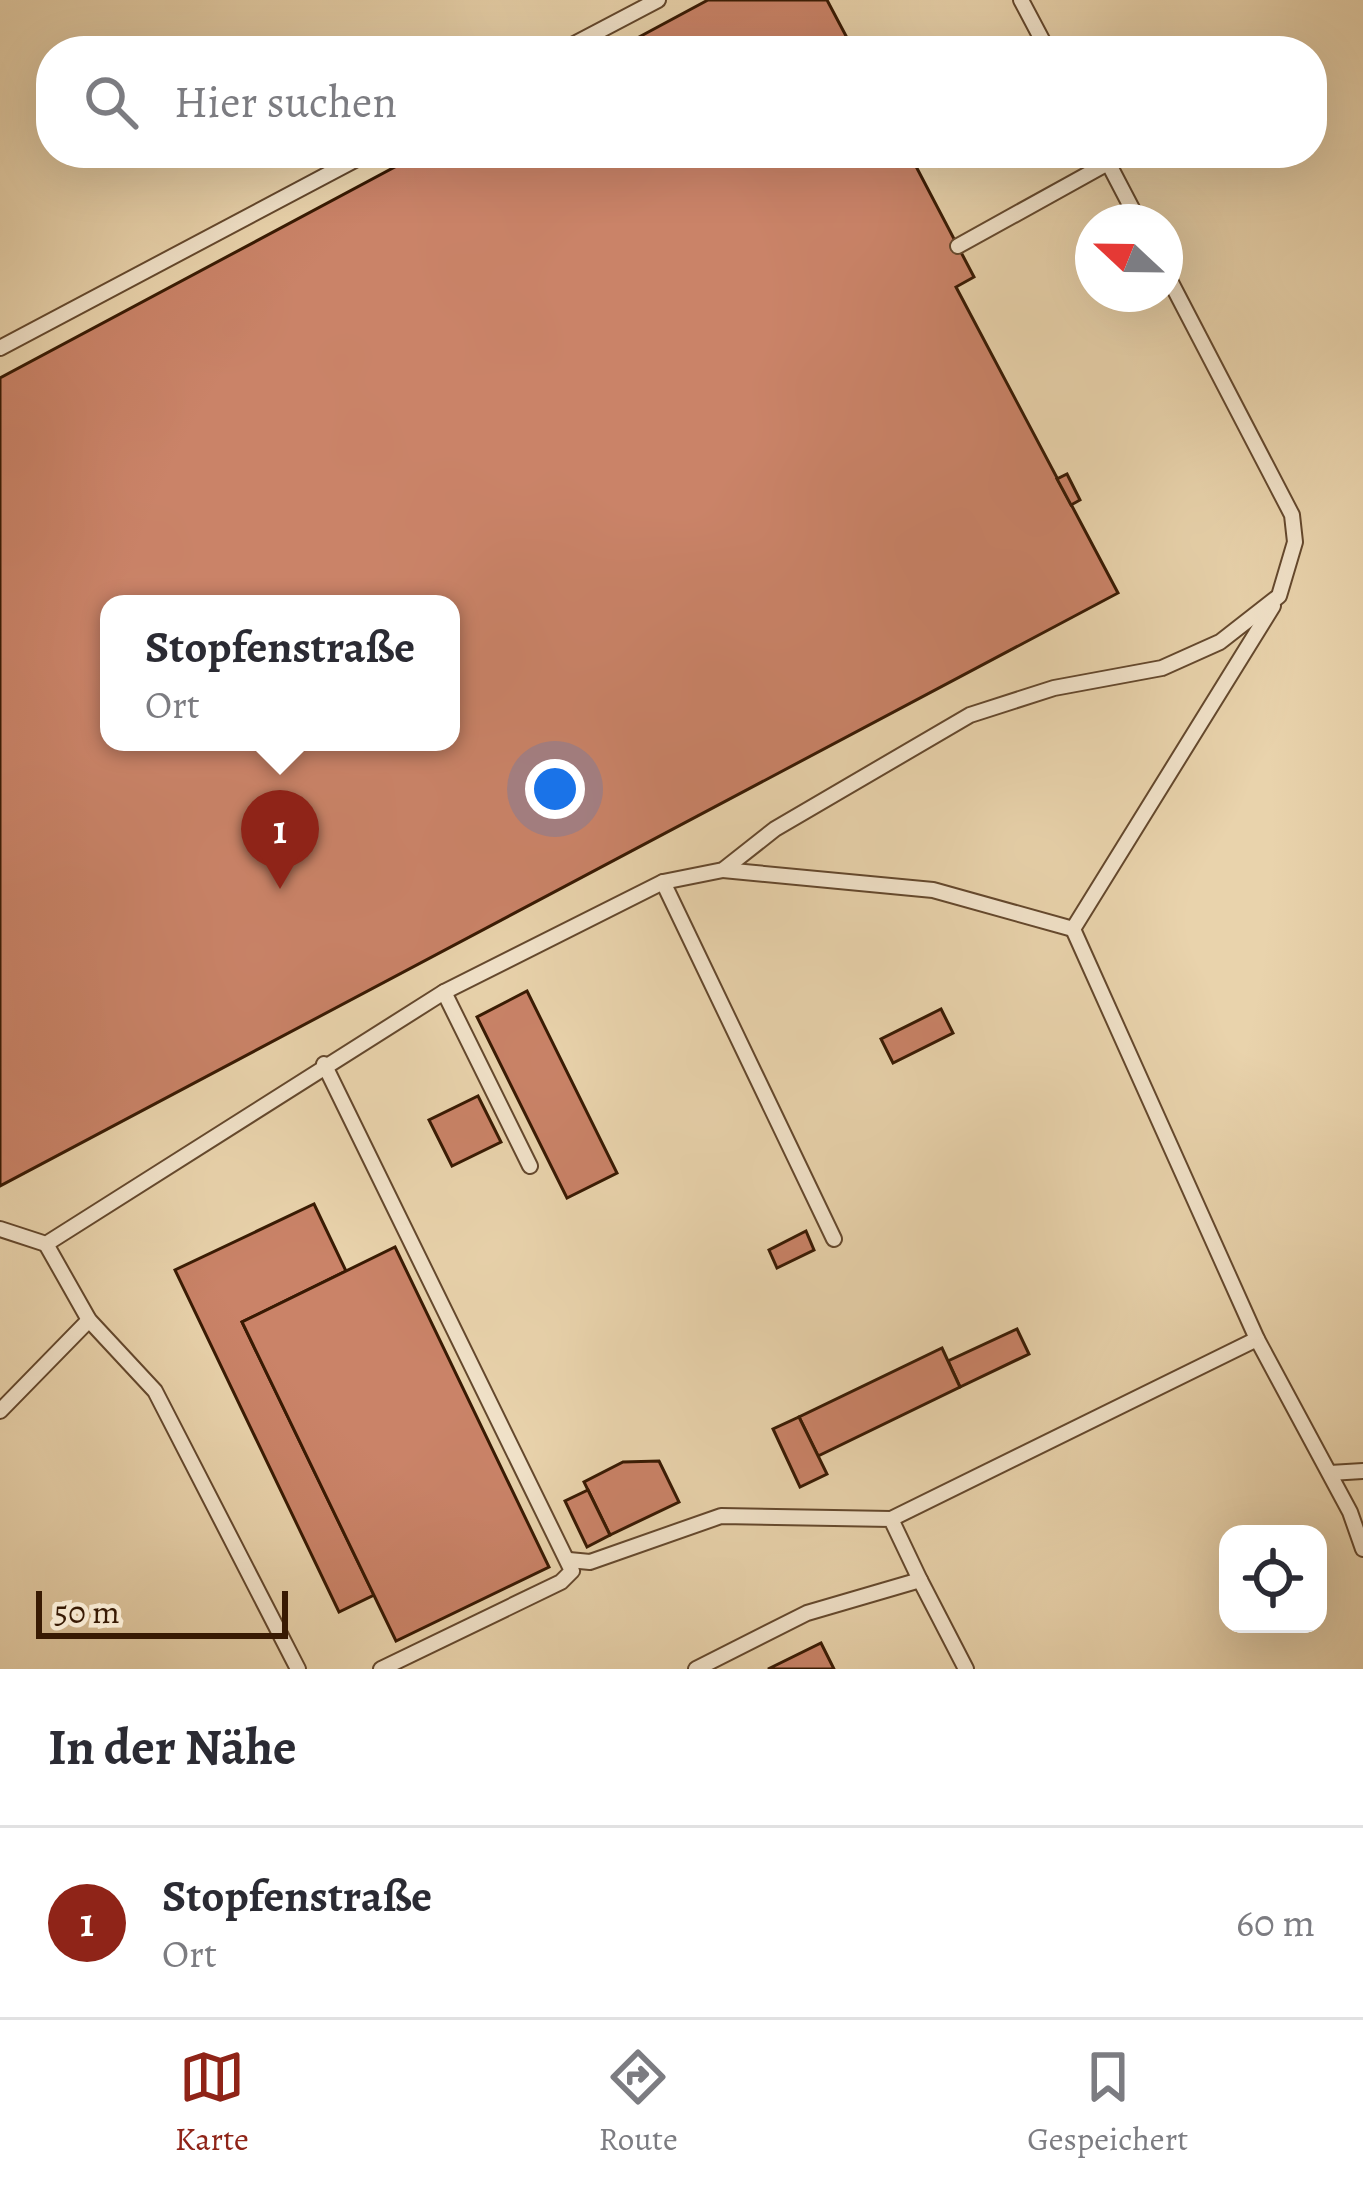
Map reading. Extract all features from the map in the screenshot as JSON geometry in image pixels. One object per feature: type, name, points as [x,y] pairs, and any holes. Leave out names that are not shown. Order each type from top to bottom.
[{"type":"lane","points":[[590,36],[658,0]]},
{"type":"lane","points":[[1021,0],[1040,36]]},
{"type":"lane","points":[[0,348],[340,168]]},
{"type":"lane","points":[[958,246],[1089,168]]},
{"type":"lane","points":[[1111,168],[1130,204]]},
{"type":"lane","points":[[1073,929],[1279,596],[1295,542],[1292,515],[1183,306]]},
{"type":"lane","points":[[723,870],[775,829],[970,715],[1054,688],[1162,668],[1220,642],[1279,596]]},
{"type":"lane","points":[[46,1244],[444,992],[663,882],[723,870],[933,890],[1073,929]]},
{"type":"lane","points":[[663,882],[834,1239]]},
{"type":"lane","points":[[1073,929],[1258,1339],[1330,1473],[1363,1549]]},
{"type":"lane","points":[[444,992],[530,1166]]},
{"type":"lane","points":[[324,1064],[572,1570],[561,1582],[381,1669]]},
{"type":"lane","points":[[0,1229],[46,1244],[89,1320],[155,1390],[298,1669]]},
{"type":"lane","points":[[0,1411],[89,1320]]},
{"type":"lane","points":[[569,1560],[590,1562],[721,1516],[891,1520],[1258,1339]]},
{"type":"lane","points":[[1330,1473],[1363,1471]]},
{"type":"lane","points":[[891,1520],[966,1669]]},
{"type":"lane","points":[[696,1669],[807,1612],[920,1580]]},
{"type":"building","points":[[708,0],[827,0],[846,36],[641,36]]},
{"type":"building","points":[[393,168],[917,168],[974,277],[956,287],[1118,593],[0,1186],[0,378]]},
{"type":"building","points":[[1067,474],[1080,500],[1071,505],[1057,479]]},
{"type":"building","points":[[527,991],[617,1173],[567,1198],[477,1017]]},
{"type":"building","points":[[941,1009],[953,1033],[893,1063],[881,1039]]},
{"type":"building","points":[[478,1096],[501,1142],[452,1166],[429,1120]]},
{"type":"building","points":[[314,1204],[346,1271],[242,1322],[374,1595],[339,1612],[175,1270]]},
{"type":"building","points":[[806,1231],[814,1250],[777,1268],[769,1250]]},
{"type":"building","points":[[395,1247],[549,1567],[396,1641],[242,1322]]},
{"type":"building","points":[[1017,1329],[1029,1354],[960,1387],[948,1361]]},
{"type":"building","points":[[942,1348],[960,1387],[818,1456],[799,1417]]},
{"type":"building","points":[[799,1417],[827,1474],[800,1487],[773,1429]]},
{"type":"building","points":[[659,1461],[679,1502],[610,1535],[584,1482],[623,1462]]},
{"type":"building","points":[[588,1490],[610,1535],[587,1547],[565,1501]]},
{"type":"building","points":[[821,1643],[834,1669],[768,1669]]},
{"type":"place","name":"Stopfenstraße","points":[[280,889]]}]
